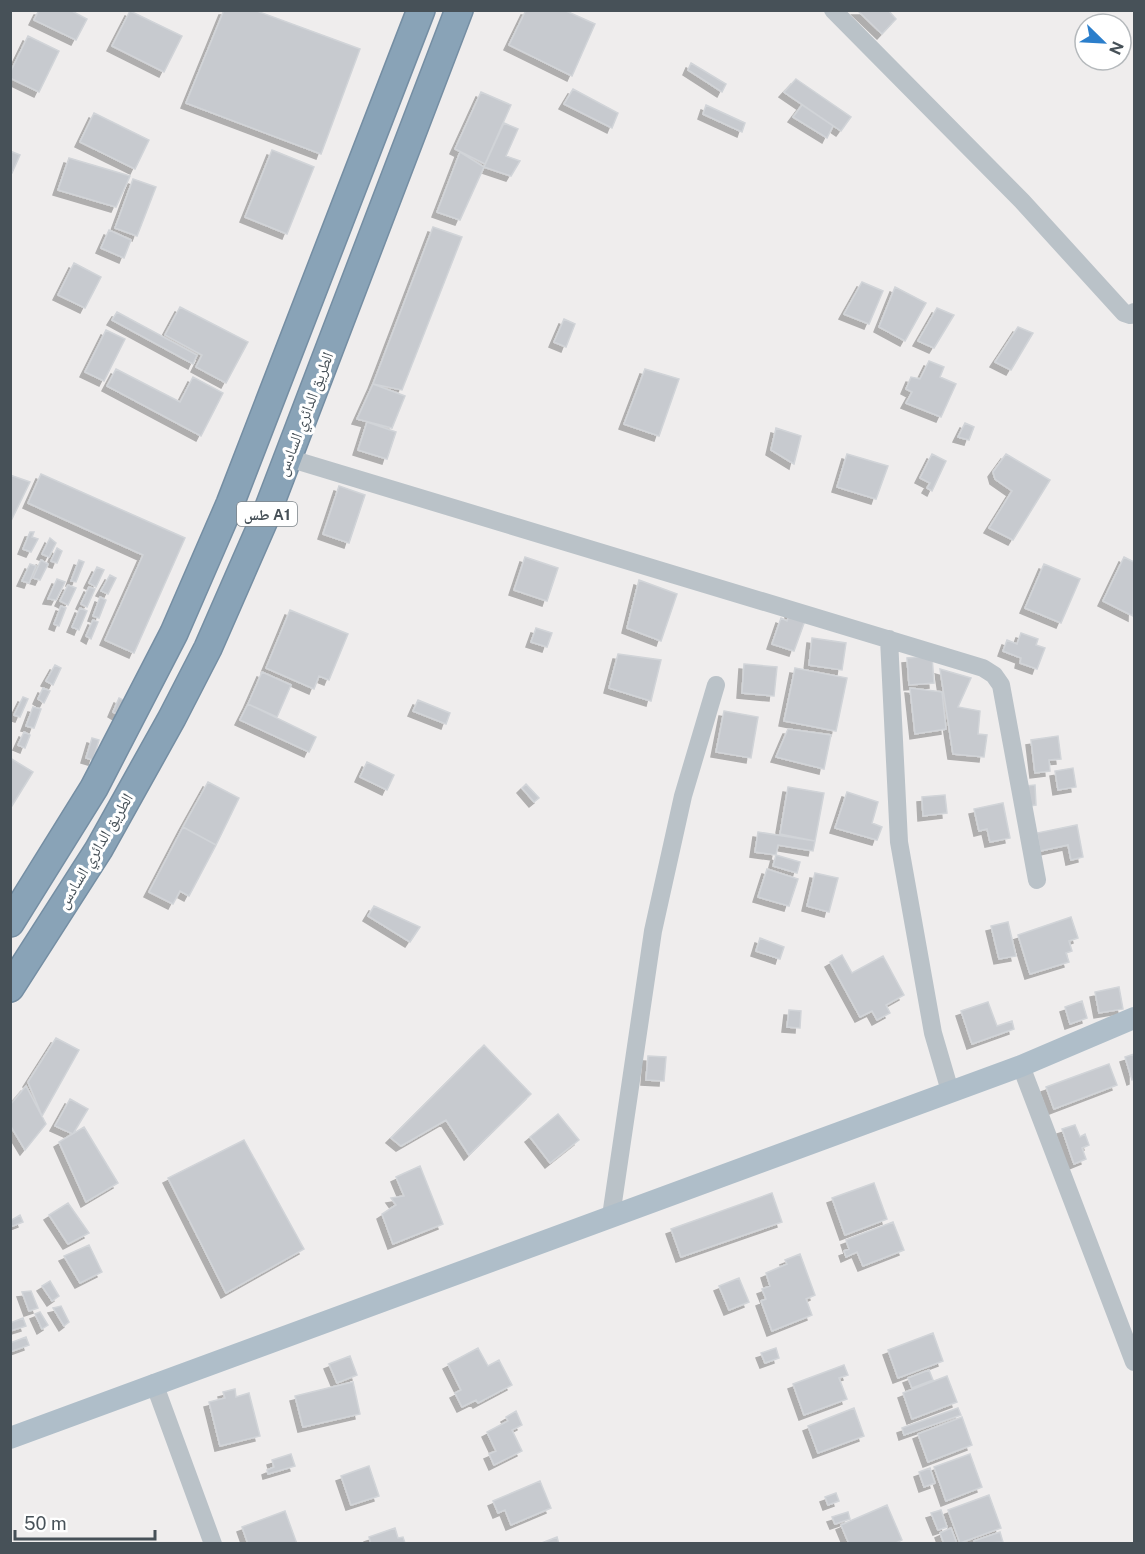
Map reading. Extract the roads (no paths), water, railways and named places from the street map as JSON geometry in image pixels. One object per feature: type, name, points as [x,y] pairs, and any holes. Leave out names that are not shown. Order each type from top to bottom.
[{"type":"highway","name":"الطريق الدائري السادس","points":[[10,923],[94,788],[174,633],[230,504],[421,10]]},
{"type":"highway","name":"الطريق الدائري السادس","points":[[10,988],[99,849],[198,668],[264,520],[459,10]]},
{"type":"highway","points":[[230,504],[264,520]]},
{"type":"highway","points":[[68,830],[99,849]]},
{"type":"main road","points":[[10,1438],[154,1383],[1021,1066],[1134,1018]]},
{"type":"street","points":[[833,10],[1022,201],[1124,314],[1130,315],[1134,312]]},
{"type":"street","points":[[288,458],[983,668],[994,675],[1001,685],[1037,880]]},
{"type":"street","points":[[889,639],[899,843],[933,1033],[950,1091]]},
{"type":"street","points":[[610,1216],[652,931],[683,796],[716,685]]},
{"type":"street","points":[[1021,1066],[1134,1362]]},
{"type":"street","points":[[154,1383],[213,1544]]}]
